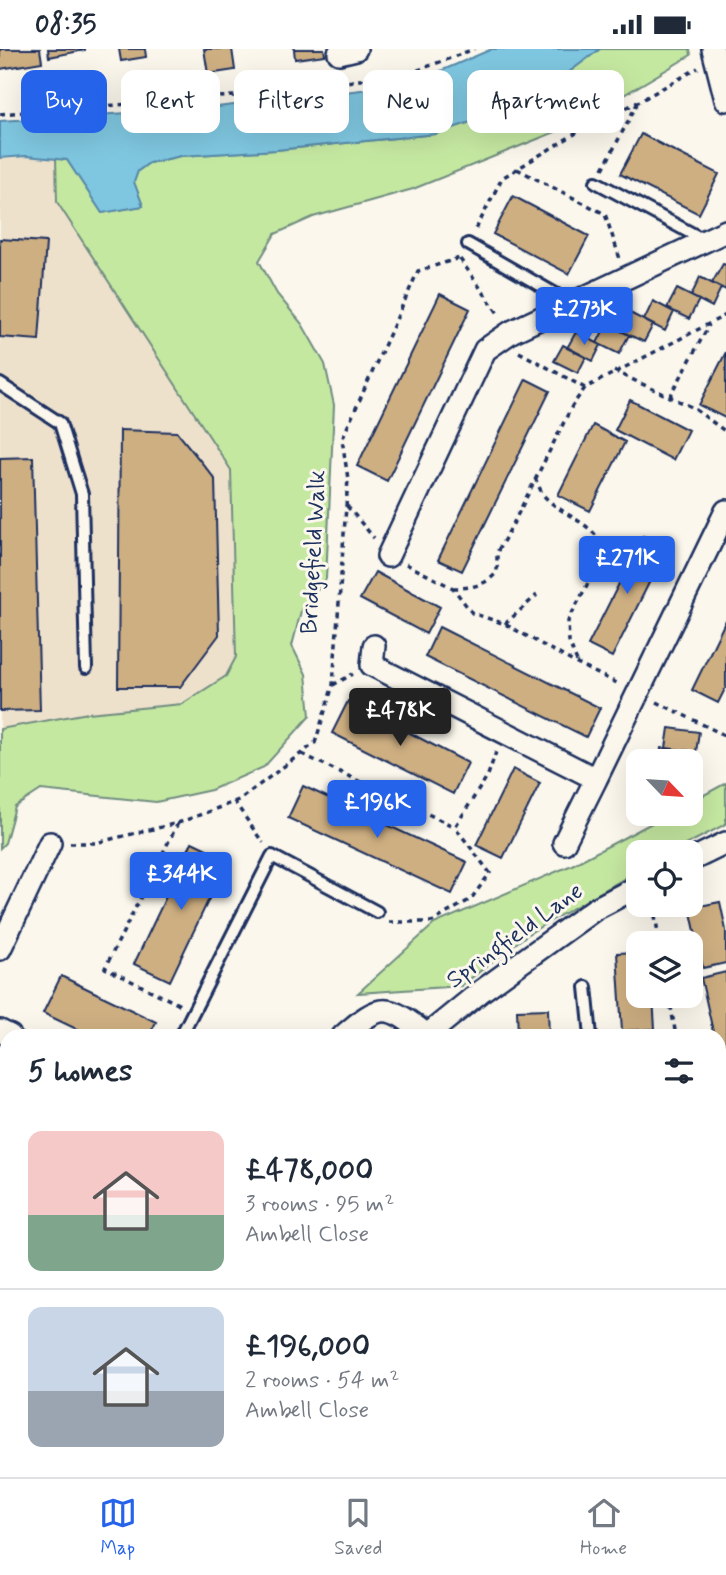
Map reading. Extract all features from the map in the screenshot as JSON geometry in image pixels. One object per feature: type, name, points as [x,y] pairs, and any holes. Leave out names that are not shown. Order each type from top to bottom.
[{"type":"street","points":[[714,54],[726,100]]},
{"type":"street","points":[[388,556],[485,350],[504,336],[726,231]]},
{"type":"street","points":[[564,843],[726,511]]},
{"type":"street","points":[[374,646],[372,664],[596,779]]},
{"type":"street","points":[[0,949],[50,843]]},
{"type":"street","points":[[703,854],[726,843]]},
{"type":"street","name":"Springfield Lane","points":[[434,1029],[595,909],[626,893]]},
{"type":"street","points":[[351,1029],[370,1012],[381,1011],[401,1014],[419,1029]]},
{"type":"lane","points":[[596,182],[704,240]]},
{"type":"lane","points":[[468,244],[573,304]]},
{"type":"lane","points":[[0,384],[60,423],[82,494],[86,668]]},
{"type":"lane","points":[[185,1029],[272,856],[377,912]]},
{"type":"lane","points":[[586,987],[590,1029]]},
{"type":"path","points":[[0,114],[285,92],[416,71],[474,49]]},
{"type":"path","points":[[585,388],[504,336],[460,259],[502,178],[583,129],[638,102],[714,54]]},
{"type":"path","points":[[596,182],[638,102]]},
{"type":"path","points":[[516,169],[605,214],[626,277]]},
{"type":"path","name":"Bridgefield Walk","points":[[50,843],[95,843],[178,823],[234,801],[315,743],[334,685],[348,479],[342,439],[418,271],[460,259]]},
{"type":"path","points":[[453,588],[472,587],[489,581],[497,572],[497,552],[572,406],[585,388],[726,315]]},
{"type":"path","points":[[670,397],[709,323]]},
{"type":"path","points":[[614,371],[692,407],[726,432]]},
{"type":"path","points":[[535,478],[545,497],[582,521],[600,538],[605,551],[568,621],[569,642],[577,664]]},
{"type":"path","points":[[346,504],[388,556],[453,588],[472,613],[505,624],[577,664],[725,733]]},
{"type":"path","points":[[505,624],[537,595]]},
{"type":"path","points":[[455,827],[488,775],[503,731]]},
{"type":"path","points":[[301,754],[455,827],[490,873],[471,899],[432,922],[391,924],[377,912]]},
{"type":"path","points":[[234,801],[272,856]]},
{"type":"path","points":[[178,823],[105,968],[194,1012]]},
{"type":"path","points":[[671,1008],[675,1029]]},
{"type":"shaded area","points":[[0,158],[56,158],[57,202],[231,470],[236,657],[197,739],[0,754]]},
{"type":"green space","points":[[600,49],[690,49],[691,55],[624,95],[624,70],[572,70]]},
{"type":"green space","points":[[467,121],[467,133],[553,133],[413,189],[313,217],[275,234],[259,261],[277,294],[302,324],[325,364],[334,405],[326,579],[301,611],[292,646],[306,674],[310,716],[264,767],[211,790],[156,802],[41,790],[15,807],[5,843],[0,848],[0,729],[88,713],[182,704],[226,676],[236,657],[231,470],[57,202],[56,158],[67,160],[102,213],[143,206],[134,182],[138,171],[149,163],[181,156],[453,133],[453,127]]},
{"type":"green space","points":[[726,783],[726,824],[695,840],[626,840],[626,877],[528,934],[461,986],[358,993],[434,924],[572,865],[646,826],[704,826],[704,795]]},
{"type":"water","points":[[492,49],[600,49],[572,70],[467,70],[467,123],[453,128],[453,70],[443,70]]},
{"type":"water","points":[[363,90],[363,133],[439,133],[276,150],[181,156],[149,163],[138,171],[134,182],[143,206],[102,213],[67,160],[26,156],[0,158],[0,121],[21,120],[21,133],[107,133],[107,114],[121,113],[121,133],[220,133],[220,107],[234,105],[234,133],[349,133],[349,91]]},
{"type":"building","points":[[0,49],[40,49],[42,62],[0,69]]},
{"type":"building","points":[[48,49],[85,49],[85,50],[49,57]]},
{"type":"building","points":[[119,49],[145,49],[146,57],[121,61]]},
{"type":"building","points":[[204,49],[232,49],[235,70],[220,72],[220,70],[207,70]]},
{"type":"building","points":[[294,49],[324,49],[325,55],[295,59]]},
{"type":"building","points":[[641,134],[719,174],[699,214],[620,174]]},
{"type":"building","points":[[513,196],[589,236],[569,274],[493,234]]},
{"type":"building","points":[[0,239],[46,242],[39,340],[0,337]]},
{"type":"building","points":[[723,264],[726,265],[726,290],[712,283]]},
{"type":"building","points":[[700,277],[721,288],[712,307],[691,296]]},
{"type":"building","points":[[677,289],[699,300],[689,319],[667,308]]},
{"type":"building","points":[[440,294],[470,309],[387,481],[357,466]]},
{"type":"building","points":[[653,301],[674,312],[665,331],[644,320]]},
{"type":"building","points":[[630,313],[653,325],[644,342],[621,331]]},
{"type":"building","points":[[607,323],[629,335],[619,354],[597,343]]},
{"type":"building","points":[[576,332],[601,345],[593,361],[567,348]]},
{"type":"building","points":[[563,345],[586,357],[578,373],[554,361]]},
{"type":"building","points":[[726,352],[726,416],[725,418],[699,405]]},
{"type":"building","points":[[526,379],[550,391],[462,571],[438,560]]},
{"type":"building","points":[[630,400],[688,430],[673,460],[615,430]]},
{"type":"building","points":[[593,425],[625,442],[590,511],[558,495]]},
{"type":"building","points":[[120,430],[177,432],[215,479],[219,635],[180,687],[118,687]]},
{"type":"building","points":[[33,457],[40,710],[0,711],[0,458]]},
{"type":"building","points":[[643,536],[667,547],[612,657],[588,645]]},
{"type":"building","points":[[375,572],[440,607],[426,634],[360,599]]},
{"type":"building","points":[[726,620],[726,687],[718,703],[692,690]]},
{"type":"building","points":[[439,627],[600,708],[586,737],[425,657]]},
{"type":"building","points":[[348,701],[468,763],[453,794],[332,733]]},
{"type":"building","points":[[669,728],[699,732],[696,749],[666,748]]},
{"type":"building","points":[[513,769],[540,783],[503,858],[476,845]]},
{"type":"building","points":[[303,786],[467,862],[452,894],[288,818]]},
{"type":"building","points":[[192,842],[228,859],[170,981],[134,964]]},
{"type":"building","points":[[720,902],[726,930],[726,963],[703,968],[703,931],[695,931],[692,917],[703,917],[703,905]]},
{"type":"building","points":[[617,953],[626,953],[626,1008],[654,1008],[655,1029],[622,1029]]},
{"type":"building","points":[[726,972],[726,1029],[712,1029],[703,978]]},
{"type":"building","points":[[61,976],[156,1022],[152,1029],[76,1029],[43,1013]]},
{"type":"building","points":[[548,1009],[549,1029],[518,1029],[517,1010]]}]
